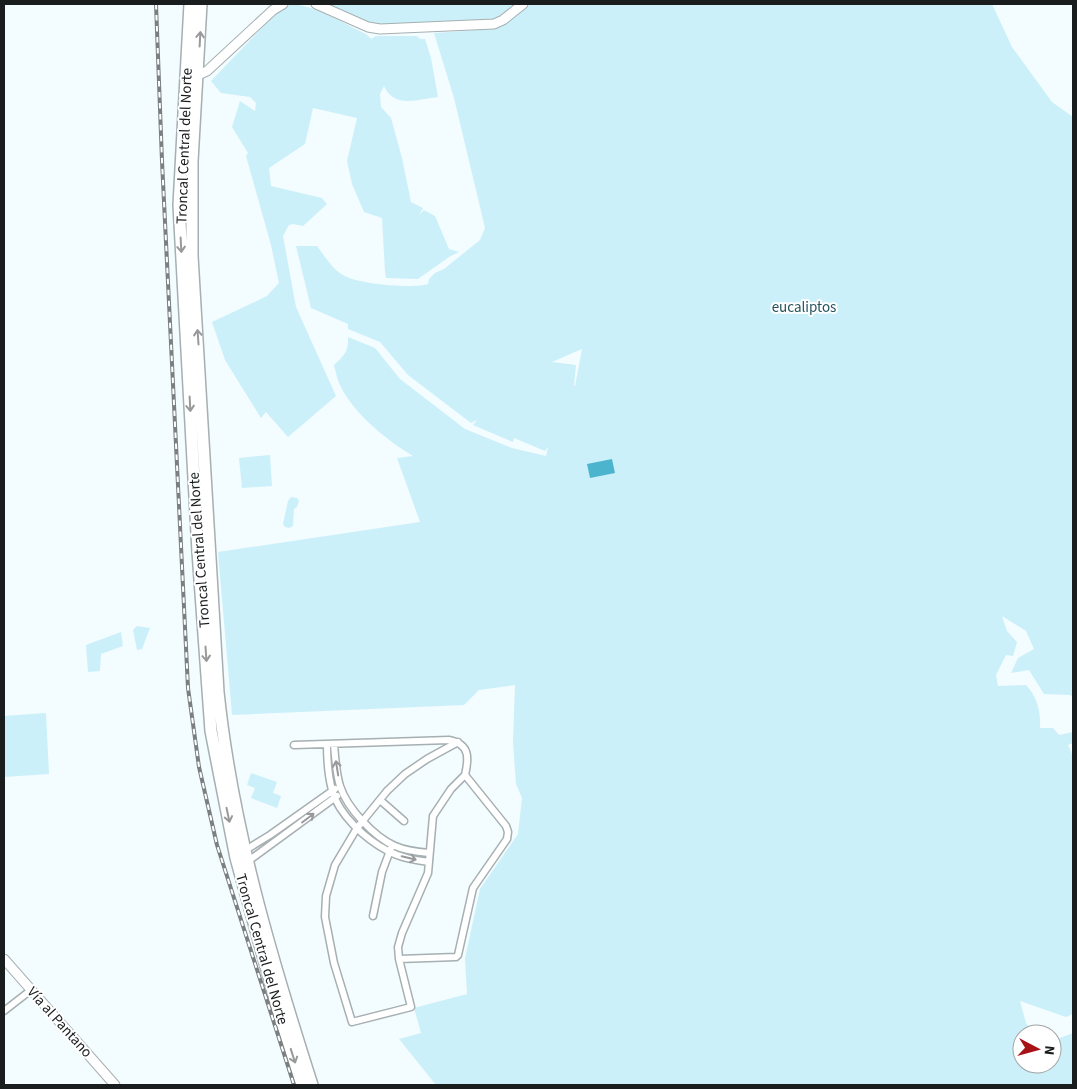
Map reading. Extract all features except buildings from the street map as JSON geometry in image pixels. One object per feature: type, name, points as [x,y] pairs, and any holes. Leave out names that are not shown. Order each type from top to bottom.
[{"type":"highway","name":"Troncal Central del Norte","points":[[190,4],[179,205],[198,552],[211,731],[236,858],[279,1012],[302,1085]]},
{"type":"highway","name":"Troncal Central del Norte","points":[[202,4],[192,161],[192,256],[218,692],[224,748],[246,856],[275,966],[312,1085]]},
{"type":"street","points":[[198,75],[207,72],[273,10],[283,4]]},
{"type":"street","points":[[316,4],[368,27],[380,29],[494,24],[503,20],[523,4]]},
{"type":"street","points":[[294,745],[449,740],[458,742],[467,753],[468,760],[465,775],[451,789],[433,816],[428,873],[425,884],[402,933],[398,947],[399,959],[412,1006],[352,1022],[334,962],[325,917],[326,896],[335,865],[357,828],[405,774],[458,742]]},
{"type":"street","points":[[326,744],[327,767],[332,790],[345,814],[357,828],[389,852],[429,862]]},
{"type":"street","points":[[334,744],[342,793],[363,822],[393,845],[406,850],[429,853]]},
{"type":"street","points":[[399,959],[456,957],[458,955],[472,888],[507,839],[508,832],[506,826],[465,775]]},
{"type":"street","points":[[246,856],[291,820],[340,786]]},
{"type":"street","points":[[246,856],[296,827],[342,793]]},
{"type":"street","points":[[380,800],[404,821]]},
{"type":"street","points":[[291,820],[296,827]]},
{"type":"street","points":[[373,916],[382,872],[393,845]]},
{"type":"street","name":"Vía al Pantano","points":[[4,960],[115,1085]]},
{"type":"street","points":[[4,1010],[31,990]]},
{"type":"green space","points":[[290,4],[308,7],[328,15],[366,34],[371,39],[376,36],[417,36],[420,39],[425,39],[431,58],[438,97],[407,101],[400,100],[388,93],[384,86],[380,94],[381,107],[391,118],[411,202],[423,208],[419,215],[424,210],[435,216],[449,249],[459,252],[418,279],[386,278],[382,218],[364,212],[352,184],[347,161],[357,118],[313,108],[305,144],[269,168],[271,186],[322,198],[327,204],[303,226],[289,225],[283,236],[296,307],[336,396],[288,437],[266,412],[261,418],[225,360],[212,322],[267,296],[279,283],[271,245],[246,156],[248,153],[232,127],[240,101],[255,111],[256,103],[250,97],[221,93],[211,81],[276,13]]},
{"type":"green space","points":[[325,4],[518,4],[495,22],[395,27],[359,20]]},
{"type":"green space","name":"eucaliptos","points":[[530,4],[992,4],[1012,47],[1052,102],[1073,117],[1073,697],[1070,695],[1044,694],[1029,670],[1011,673],[1018,658],[1034,649],[1026,631],[1002,616],[1007,631],[1017,642],[1013,656],[1006,655],[996,675],[998,686],[1026,685],[1030,689],[1038,705],[1040,728],[1053,728],[1059,735],[1073,732],[1073,743],[1068,745],[1073,756],[1073,1014],[1066,1017],[1020,1001],[1027,1024],[1012,1024],[1012,1074],[1062,1074],[1062,1037],[1073,1033],[1073,1085],[436,1085],[399,1039],[421,1033],[414,1008],[467,994],[465,958],[480,889],[518,834],[522,798],[516,784],[513,742],[515,685],[479,690],[464,705],[232,715],[218,552],[420,522],[397,458],[413,456],[372,426],[354,407],[338,382],[334,365],[345,353],[348,346],[348,337],[375,348],[400,379],[465,429],[512,448],[546,456],[548,447],[545,451],[514,438],[513,442],[473,425],[477,420],[471,423],[408,375],[380,342],[348,329],[348,324],[311,308],[296,246],[317,246],[335,269],[350,278],[385,285],[410,286],[428,284],[429,279],[435,273],[444,269],[480,240],[485,228],[454,98],[434,33],[494,29],[507,22]],"holes":[[[582,349],[574,386],[576,365],[552,362]]]},
{"type":"green space","points":[[270,455],[272,486],[242,488],[239,458]]},
{"type":"green space","points":[[291,497],[297,498],[299,501],[294,509],[293,526],[289,528],[283,524],[288,501]]},
{"type":"green space","points":[[137,626],[150,628],[142,649],[137,650],[133,630]]},
{"type":"green space","points":[[121,632],[123,646],[101,654],[100,671],[88,672],[86,645]]},
{"type":"green space","points":[[46,713],[49,774],[4,777],[4,716]]},
{"type":"green space","points":[[251,773],[277,782],[273,793],[281,796],[277,808],[251,798],[255,788],[247,785]]},
{"type":"water","points":[[612,459],[615,473],[590,478],[587,464]]},
{"type":"railway","points":[[156,4],[188,688],[199,767],[217,845],[294,1085]]}]
